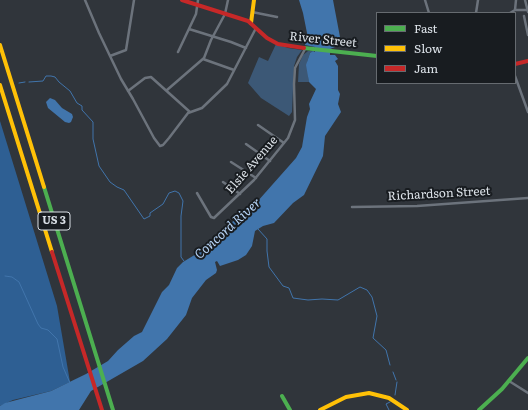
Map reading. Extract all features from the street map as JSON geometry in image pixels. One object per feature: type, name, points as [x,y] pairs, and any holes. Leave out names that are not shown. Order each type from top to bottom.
[{"type":"main road","name":"River Street","points":[[182,0],[245,19],[275,43],[315,50],[376,56]]},
{"type":"main road","points":[[251,23],[254,0]]},
{"type":"main road","name":"US 3","points":[[0,45],[113,410]]},
{"type":"main road","points":[[516,64],[528,61]]},
{"type":"main road","name":"US 3","points":[[0,85],[102,410]]},
{"type":"main road","points":[[479,410],[498,393],[528,358]]},
{"type":"main road","points":[[320,410],[346,397],[369,393],[389,398],[407,410]]},
{"type":"main road","points":[[282,396],[290,410]]},
{"type":"street","points":[[85,0],[110,56],[159,146],[163,145],[187,114],[199,109],[209,102],[227,84],[256,27]]},
{"type":"street","points":[[110,56],[125,51],[134,0]]},
{"type":"street","points":[[178,52],[196,14],[198,0]]},
{"type":"street","points":[[167,90],[203,60],[225,14],[228,0]]},
{"type":"street","points":[[425,0],[429,12]]},
{"type":"street","points":[[476,12],[478,0]]},
{"type":"street","points":[[515,10],[516,0]]},
{"type":"street","points":[[512,12],[515,10],[528,11],[525,0]]},
{"type":"street","points":[[252,12],[277,17]]},
{"type":"street","points":[[524,16],[528,35]]},
{"type":"street","points":[[189,29],[246,48]]},
{"type":"street","name":"Elsie Avenue","points":[[198,193],[210,215],[214,218],[256,178],[284,143],[291,132],[295,120],[295,68],[305,48]]},
{"type":"street","points":[[203,60],[234,70]]},
{"type":"street","points":[[128,91],[145,78],[153,78],[190,112]]},
{"type":"street","points":[[516,79],[528,112]]},
{"type":"street","points":[[258,125],[284,143]]},
{"type":"street","points":[[246,144],[270,161]]},
{"type":"street","points":[[231,162],[256,178]]},
{"type":"street","points":[[223,182],[240,194]]},
{"type":"street","name":"Richardson Street","points":[[352,207],[417,206],[528,198]]},
{"type":"street","points":[[509,381],[528,393]]},
{"type":"shaded area","points":[[276,44],[302,50],[297,57],[294,66],[292,112],[289,116],[261,98],[248,83],[259,57],[268,61]]},
{"type":"shaded area","points":[[308,51],[313,51],[310,53],[307,62],[309,82],[298,82],[299,64],[303,55]]},
{"type":"shaded area","points":[[0,121],[57,306],[70,382],[51,391],[13,400],[0,406]]},
{"type":"water","name":"Concord River","points":[[299,0],[333,0],[340,37],[335,47],[330,49],[330,55],[335,55],[338,59],[335,61],[338,66],[338,90],[340,94],[338,104],[341,112],[325,136],[323,156],[304,195],[293,203],[274,223],[263,226],[255,231],[252,246],[246,255],[238,260],[220,266],[217,261],[215,262],[217,270],[216,273],[206,280],[192,298],[186,315],[167,339],[143,361],[91,391],[79,410],[0,410],[0,406],[5,403],[51,391],[86,374],[108,361],[134,336],[142,332],[162,292],[169,285],[177,268],[183,262],[206,248],[209,252],[211,251],[210,242],[222,234],[231,223],[257,202],[296,158],[302,147],[307,117],[310,109],[309,104],[316,89],[309,82],[306,65],[310,53],[313,51],[315,52],[315,47],[305,45],[307,33]]},
{"type":"water","points":[[50,98],[55,100],[62,108],[72,114],[73,117],[71,122],[65,122],[48,108],[46,102]]},
{"type":"waterway","points":[[29,82],[43,81],[46,76],[51,76],[55,77],[70,91],[77,103],[82,106],[82,110],[93,122],[93,139],[99,166],[110,182],[124,190],[144,219],[150,216],[150,213],[163,204],[169,193],[175,191],[179,193],[183,201],[181,216],[181,257],[184,261]]},
{"type":"waterway","points":[[19,83],[25,82]]},
{"type":"waterway","points":[[258,229],[267,239],[269,267],[283,286],[289,288],[293,298],[308,300],[338,300],[360,287],[367,290],[372,297],[377,316],[373,338],[386,350],[390,365]]},
{"type":"waterway","points":[[5,276],[12,277],[19,282],[38,324],[41,328],[48,330],[57,339],[63,367],[70,383]]},
{"type":"waterway","points":[[393,372],[396,380]]},
{"type":"waterway","points":[[395,395],[397,382]]},
{"type":"waterway","points":[[389,410],[386,404],[390,402]]},
{"type":"traffic: fast","points":[[304,48],[376,56]]},
{"type":"traffic: fast","points":[[44,187],[113,410]]},
{"type":"traffic: fast","points":[[479,410],[502,389],[528,358]]},
{"type":"traffic: fast","points":[[282,396],[290,410]]},
{"type":"traffic: slow","points":[[251,23],[254,0]]},
{"type":"traffic: slow","points":[[0,45],[44,187]]},
{"type":"traffic: slow","points":[[0,85],[52,252]]},
{"type":"traffic: slow","points":[[320,410],[346,397],[369,393],[389,398],[407,410]]},
{"type":"traffic: jam","points":[[182,0],[248,21],[267,38],[278,44],[304,48]]},
{"type":"traffic: jam","points":[[516,64],[528,61]]},
{"type":"traffic: jam","points":[[52,252],[102,410]]}]
